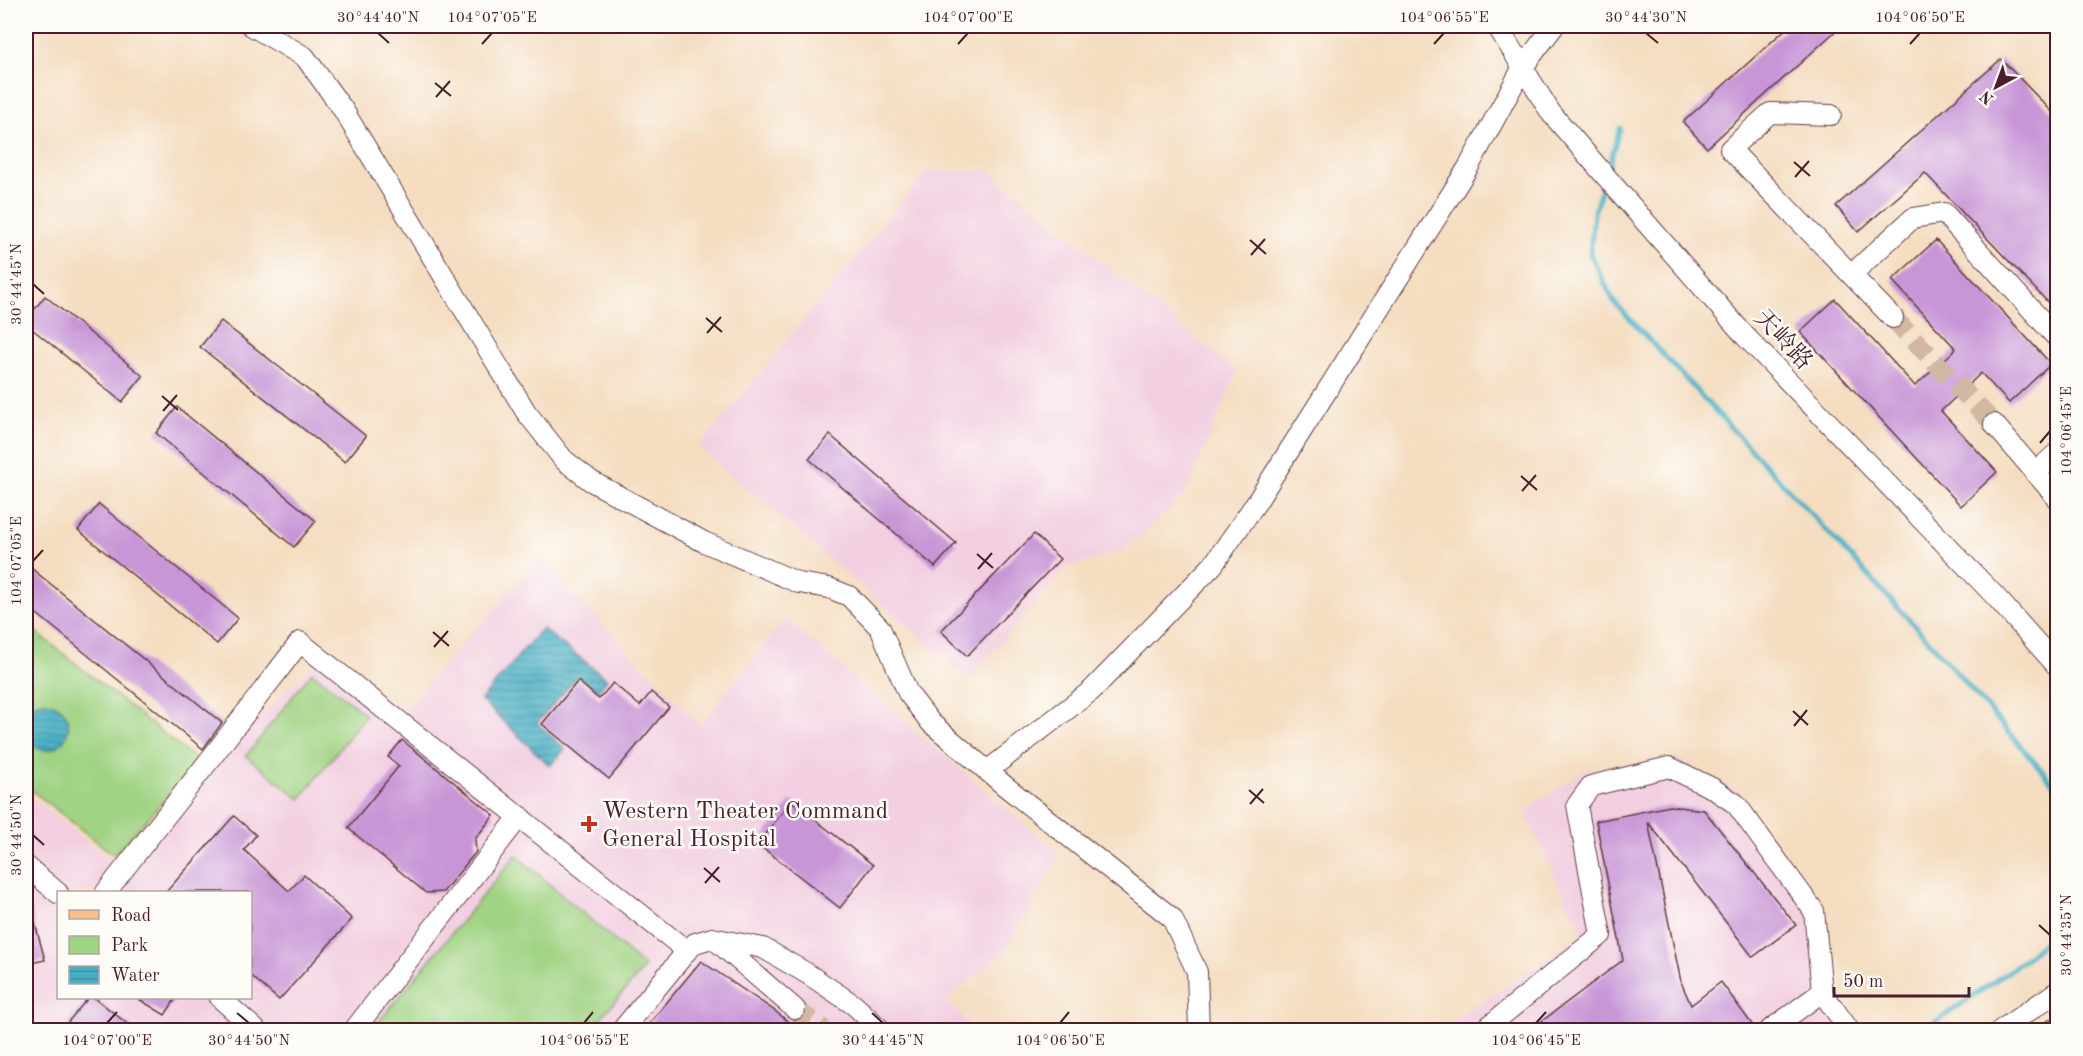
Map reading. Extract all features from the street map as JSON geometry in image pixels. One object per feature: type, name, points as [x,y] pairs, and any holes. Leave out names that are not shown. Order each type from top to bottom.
[{"type":"street","points":[[252,26],[305,57],[330,91],[526,412],[564,460],[591,481],[704,542],[800,583],[829,588],[849,596],[880,628],[908,693],[931,723],[987,771],[1172,918],[1197,972],[1199,1030]]},
{"type":"street","name":"天岭路","points":[[1497,26],[1551,113],[1746,337],[1995,596],[2058,667]]},
{"type":"street","points":[[987,771],[1091,691],[1213,565],[1256,503],[1463,177],[1523,67],[1554,26]]},
{"type":"street","points":[[1831,114],[1770,113],[1730,149],[1893,318]]},
{"type":"street","points":[[1852,274],[1913,218],[1944,213],[2058,339]]},
{"type":"street","points":[[1994,424],[2058,499]]},
{"type":"street","points":[[2035,473],[2058,452]]},
{"type":"street","points":[[107,891],[300,642],[687,951]]},
{"type":"street","points":[[1484,1030],[1601,935],[1577,805],[1591,786],[1669,767],[1712,788],[1736,804],[1814,911],[1822,992],[1850,1030]]},
{"type":"street","points":[[354,1030],[520,816]]},
{"type":"street","points":[[26,866],[57,892]]},
{"type":"street","points":[[712,938],[795,1009]]},
{"type":"street","points":[[622,1030],[687,951],[695,943],[712,938],[763,948],[808,974],[854,1005],[881,1030]]},
{"type":"street","points":[[2001,1030],[2058,991]]},
{"type":"street","points":[[1770,1030],[1822,992]]},
{"type":"street","points":[[221,999],[256,1030]]},
{"type":"shaded area","points":[[988,170],[1237,372],[1184,495],[1123,551],[1068,567],[968,679],[699,447],[926,172]]},
{"type":"shaded area","name":"Western Theater Command General Hospital","points":[[539,558],[700,726],[785,618],[1060,855],[1002,955],[945,1000],[975,1030],[26,1030],[26,793],[115,863],[324,653],[402,712]]},
{"type":"shaded area","points":[[1675,758],[1737,790],[1822,910],[1834,996],[1860,1030],[1438,1030],[1583,936],[1525,812],[1585,770]]},
{"type":"green space","points":[[26,624],[199,762],[114,855],[26,786]]},
{"type":"green space","points":[[312,672],[366,715],[300,799],[246,756]]},
{"type":"green space","points":[[516,855],[645,967],[590,1030],[372,1030]]},
{"type":"water","points":[[542,628],[607,679],[598,691],[578,676],[537,723],[565,749],[550,766],[481,700]]},
{"type":"water","points":[[43,702],[58,707],[66,715],[69,725],[60,745],[50,750],[39,749],[26,740],[26,712],[35,704]]},
{"type":"building","points":[[1789,26],[1841,26],[1707,148],[1683,122]]},
{"type":"building","points":[[2001,59],[2058,118],[2058,313],[1925,173],[1858,232],[1836,206]]},
{"type":"building","points":[[1936,240],[2051,364],[2009,403],[1981,373],[1941,411],[1997,472],[1961,506],[1800,332],[1835,299],[1915,386],[1956,349],[1892,280]]},
{"type":"building","points":[[45,296],[143,376],[122,402],[26,324],[26,320]]},
{"type":"building","points":[[221,321],[366,436],[345,462],[200,347]]},
{"type":"building","points":[[177,407],[316,521],[294,547],[156,433]]},
{"type":"building","points":[[830,435],[956,543],[935,567],[809,459]]},
{"type":"building","points":[[99,504],[238,618],[217,644],[78,530]]},
{"type":"building","points":[[1034,534],[1060,559],[967,656],[941,631]]},
{"type":"building","points":[[26,564],[222,723],[203,749],[26,605]]},
{"type":"building","points":[[578,681],[599,699],[613,683],[640,706],[651,692],[669,707],[609,779],[542,724]]},
{"type":"building","points":[[402,740],[494,815],[475,839],[476,852],[443,892],[426,893],[348,828],[399,766],[388,757]]},
{"type":"building","points":[[791,801],[873,865],[840,908],[758,844]]},
{"type":"building","points":[[1670,806],[1704,810],[1796,925],[1753,957],[1648,822],[1681,982],[1691,1005],[1721,982],[1756,1030],[1530,1030],[1623,960],[1596,821]]},
{"type":"building","points":[[234,816],[256,835],[244,850],[289,891],[304,875],[352,919],[279,1000],[252,977],[252,891],[167,891]]},
{"type":"building","points":[[30,905],[45,960],[26,964],[26,906]]},
{"type":"building","points":[[701,961],[775,1011],[799,1030],[644,1030]]},
{"type":"building","points":[[87,999],[96,999],[135,1030],[77,1030],[67,1023]]},
{"type":"building","points":[[139,999],[175,999],[165,1015]]},
{"type":"waterway","points":[[1607,172],[1620,128]]},
{"type":"waterway","points":[[1604,181],[1594,213],[1590,254],[1614,302],[1930,642],[2058,789]]},
{"type":"waterway","points":[[1924,1030],[2019,964],[2047,940],[2058,920]]},
{"type":"tunnel","points":[[1893,318],[1994,424]]},
{"type":"tunnel","points":[[795,1009],[824,1030]]},
{"type":"place","name":"Western Theater Command General Hospital","points":[[589,824]]}]
